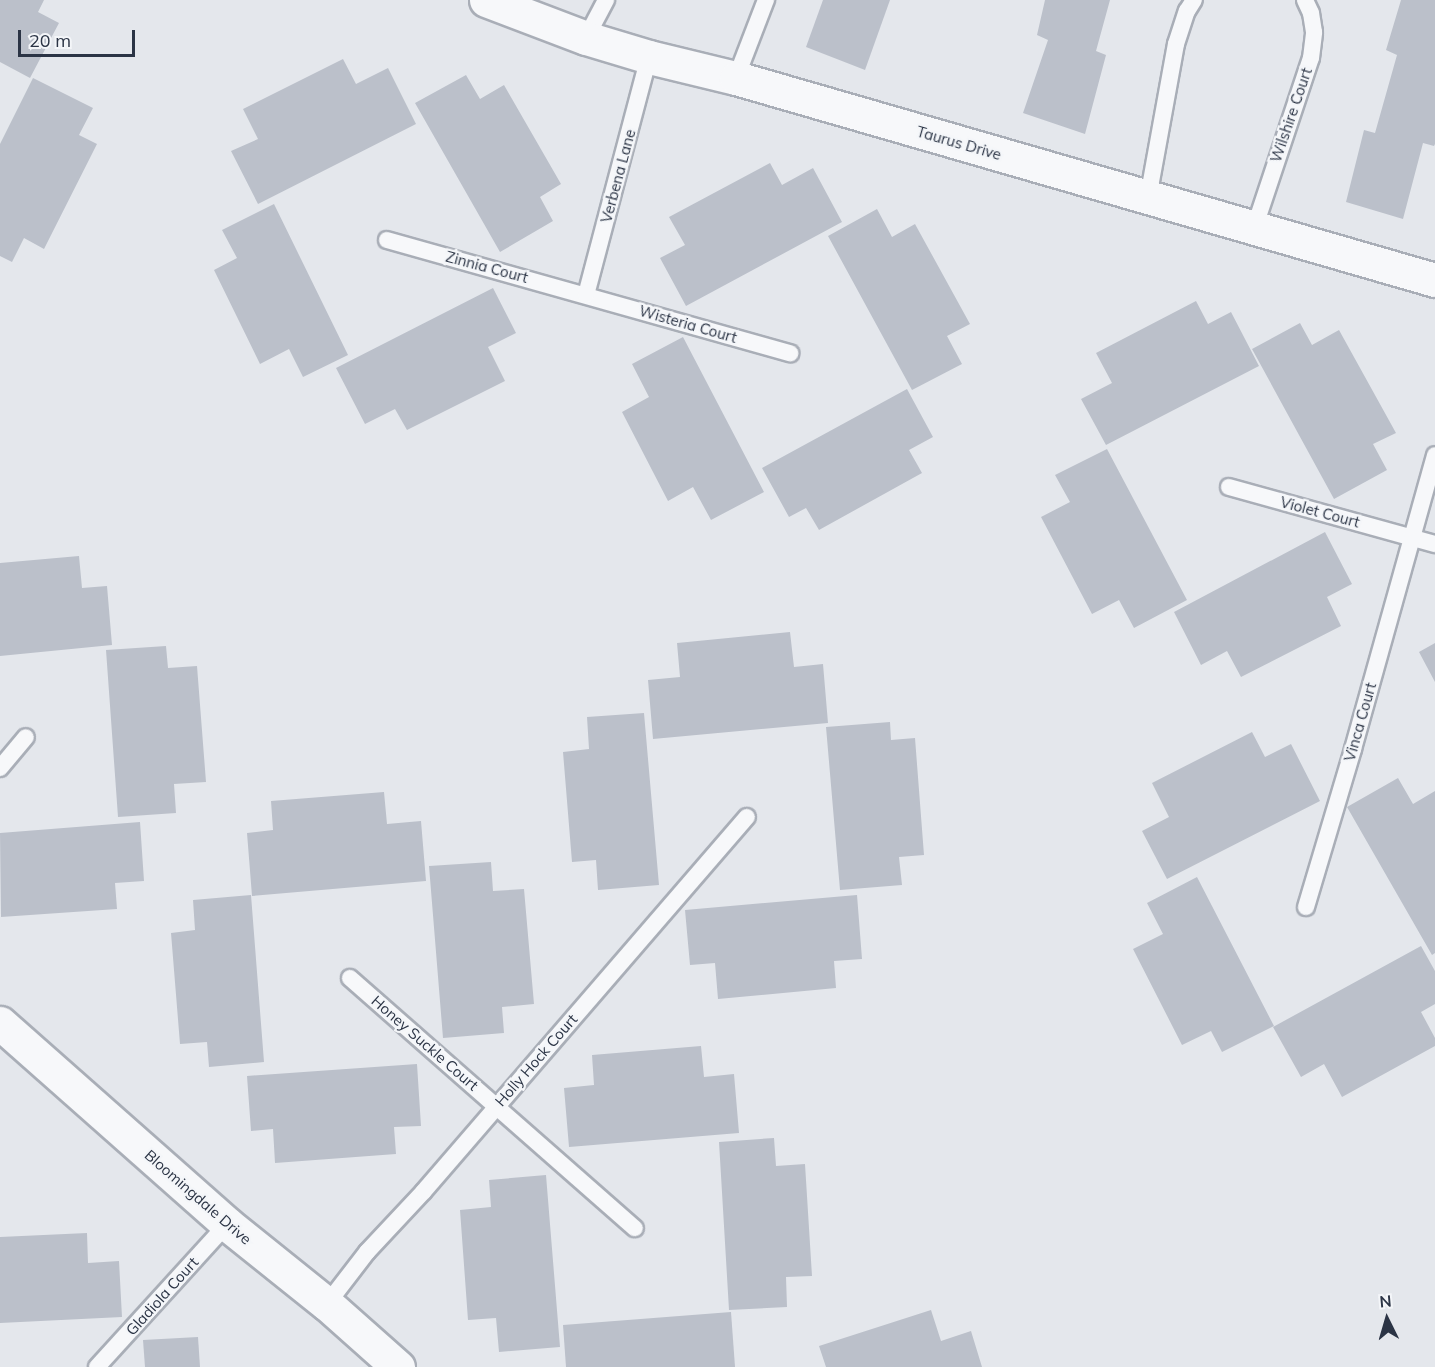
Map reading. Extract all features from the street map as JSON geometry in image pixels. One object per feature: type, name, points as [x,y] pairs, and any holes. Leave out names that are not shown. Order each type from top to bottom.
[{"type":"street","name":"Taurus Drive","points":[[486,0],[586,38],[649,57],[736,78],[1435,280]]},
{"type":"street","name":"Bloomingdale Drive","points":[[0,1023],[227,1224],[327,1304],[398,1367]]},
{"type":"lane","points":[[586,38],[606,0]]},
{"type":"lane","points":[[736,78],[766,0]]},
{"type":"lane","points":[[1148,198],[1176,44],[1187,11],[1194,0]]},
{"type":"lane","name":"Wilshire Court","points":[[1254,229],[1263,193],[1311,57],[1314,32],[1311,13],[1305,0]]},
{"type":"lane","name":"Verbena Lane","points":[[586,295],[649,57]]},
{"type":"lane","name":"Zinnia Court","points":[[387,240],[586,295]]},
{"type":"lane","name":"Wisteria Court","points":[[586,295],[790,352]]},
{"type":"lane","name":"Vinca Court","points":[[1306,907],[1353,749],[1435,455]]},
{"type":"lane","name":"Violet Court","points":[[1229,487],[1435,544]]},
{"type":"lane","points":[[0,768],[26,737]]},
{"type":"lane","name":"Holly Hock Court","points":[[327,1304],[367,1252],[747,817]]},
{"type":"lane","name":"Honey Suckle Court","points":[[350,978],[635,1228]]},
{"type":"lane","name":"Gladiola Court","points":[[97,1367],[227,1224]]},
{"type":"building","points":[[0,0],[44,0],[38,12],[59,23],[30,78],[0,62]]},
{"type":"building","points":[[823,0],[890,0],[865,70],[806,47]]},
{"type":"building","points":[[1045,0],[1110,0],[1096,51],[1106,55],[1085,134],[1023,113],[1048,40],[1037,35]]},
{"type":"building","points":[[1401,0],[1435,0],[1435,144],[1434,146],[1423,143],[1403,219],[1346,202],[1364,130],[1375,133],[1397,55],[1386,50]]},
{"type":"building","points":[[343,59],[356,84],[388,68],[416,124],[258,204],[231,151],[258,139],[243,109]]},
{"type":"building","points":[[466,75],[480,99],[504,85],[561,184],[540,197],[553,221],[500,252],[415,103]]},
{"type":"building","points":[[33,78],[93,108],[79,135],[97,144],[44,249],[24,238],[12,262],[0,256],[0,144]]},
{"type":"building","points":[[770,163],[782,185],[813,168],[842,222],[686,306],[660,258],[685,245],[669,217]]},
{"type":"building","points":[[274,204],[348,355],[303,377],[289,349],[260,364],[214,270],[237,258],[222,230]]},
{"type":"building","points":[[877,209],[892,237],[915,224],[970,324],[947,336],[962,364],[912,390],[828,236]]},
{"type":"building","points":[[493,288],[516,333],[488,347],[505,381],[407,430],[395,409],[365,424],[336,368]]},
{"type":"building","points":[[1196,301],[1208,324],[1231,312],[1259,366],[1106,445],[1081,399],[1112,383],[1096,353]]},
{"type":"building","points":[[1300,323],[1312,345],[1339,330],[1396,433],[1373,444],[1387,470],[1334,499],[1252,349]]},
{"type":"building","points":[[683,337],[764,492],[711,520],[693,487],[668,501],[622,412],[649,397],[632,364]]},
{"type":"building","points":[[907,389],[933,437],[909,450],[922,473],[819,530],[806,508],[789,517],[762,468]]},
{"type":"building","points":[[1107,449],[1187,600],[1134,628],[1119,600],[1092,614],[1041,517],[1070,502],[1055,475]]},
{"type":"building","points":[[1325,532],[1352,584],[1327,597],[1341,626],[1241,677],[1227,651],[1201,665],[1174,612]]},
{"type":"building","points":[[79,556],[82,588],[107,586],[112,645],[0,656],[0,563]]},
{"type":"building","points":[[790,632],[794,667],[823,664],[828,723],[653,739],[648,680],[680,677],[677,643]]},
{"type":"building","points":[[1435,643],[1435,682],[1419,652]]},
{"type":"building","points":[[166,646],[168,668],[197,666],[206,782],[174,784],[176,813],[118,817],[106,650]]},
{"type":"building","points":[[644,713],[659,885],[598,890],[596,860],[572,862],[563,752],[589,749],[587,717]]},
{"type":"building","points":[[890,722],[891,740],[915,738],[924,855],[899,857],[902,885],[840,890],[826,727]]},
{"type":"building","points":[[1252,732],[1265,757],[1291,744],[1320,801],[1167,879],[1142,831],[1169,817],[1152,783]]},
{"type":"building","points":[[1398,778],[1413,804],[1435,791],[1435,953],[1432,955],[1347,807]]},
{"type":"building","points":[[384,792],[387,824],[421,821],[426,881],[252,896],[247,833],[273,830],[271,801]]},
{"type":"building","points":[[140,822],[144,881],[115,883],[117,909],[1,917],[0,833]]},
{"type":"building","points":[[491,862],[493,891],[524,889],[534,1004],[502,1007],[504,1033],[443,1038],[429,866]]},
{"type":"building","points":[[1197,877],[1274,1026],[1222,1052],[1211,1031],[1182,1045],[1133,949],[1163,934],[1147,903]]},
{"type":"building","points":[[251,895],[264,1062],[209,1067],[207,1042],[180,1044],[171,933],[195,930],[193,900]]},
{"type":"building","points":[[857,895],[862,959],[834,961],[836,988],[718,999],[715,963],[690,965],[685,910]]},
{"type":"building","points":[[1421,946],[1435,971],[1435,1004],[1421,1012],[1435,1038],[1435,1046],[1342,1097],[1324,1064],[1301,1077],[1273,1027]]},
{"type":"building","points":[[701,1046],[704,1077],[734,1074],[739,1133],[569,1147],[564,1088],[594,1085],[592,1055]]},
{"type":"building","points":[[417,1064],[421,1126],[394,1127],[396,1154],[275,1163],[273,1129],[251,1131],[247,1076]]},
{"type":"building","points":[[774,1138],[776,1166],[805,1164],[812,1276],[786,1277],[787,1307],[729,1310],[719,1142]]},
{"type":"building","points":[[546,1175],[560,1347],[499,1352],[496,1318],[468,1320],[460,1210],[491,1207],[489,1180]]},
{"type":"building","points":[[87,1233],[88,1263],[119,1261],[122,1317],[0,1323],[0,1237]]},
{"type":"building","points":[[931,1310],[941,1341],[971,1331],[982,1367],[826,1367],[819,1346]]},
{"type":"building","points":[[731,1312],[735,1367],[566,1367],[563,1325]]},
{"type":"building","points":[[198,1337],[200,1367],[145,1367],[143,1340]]}]
